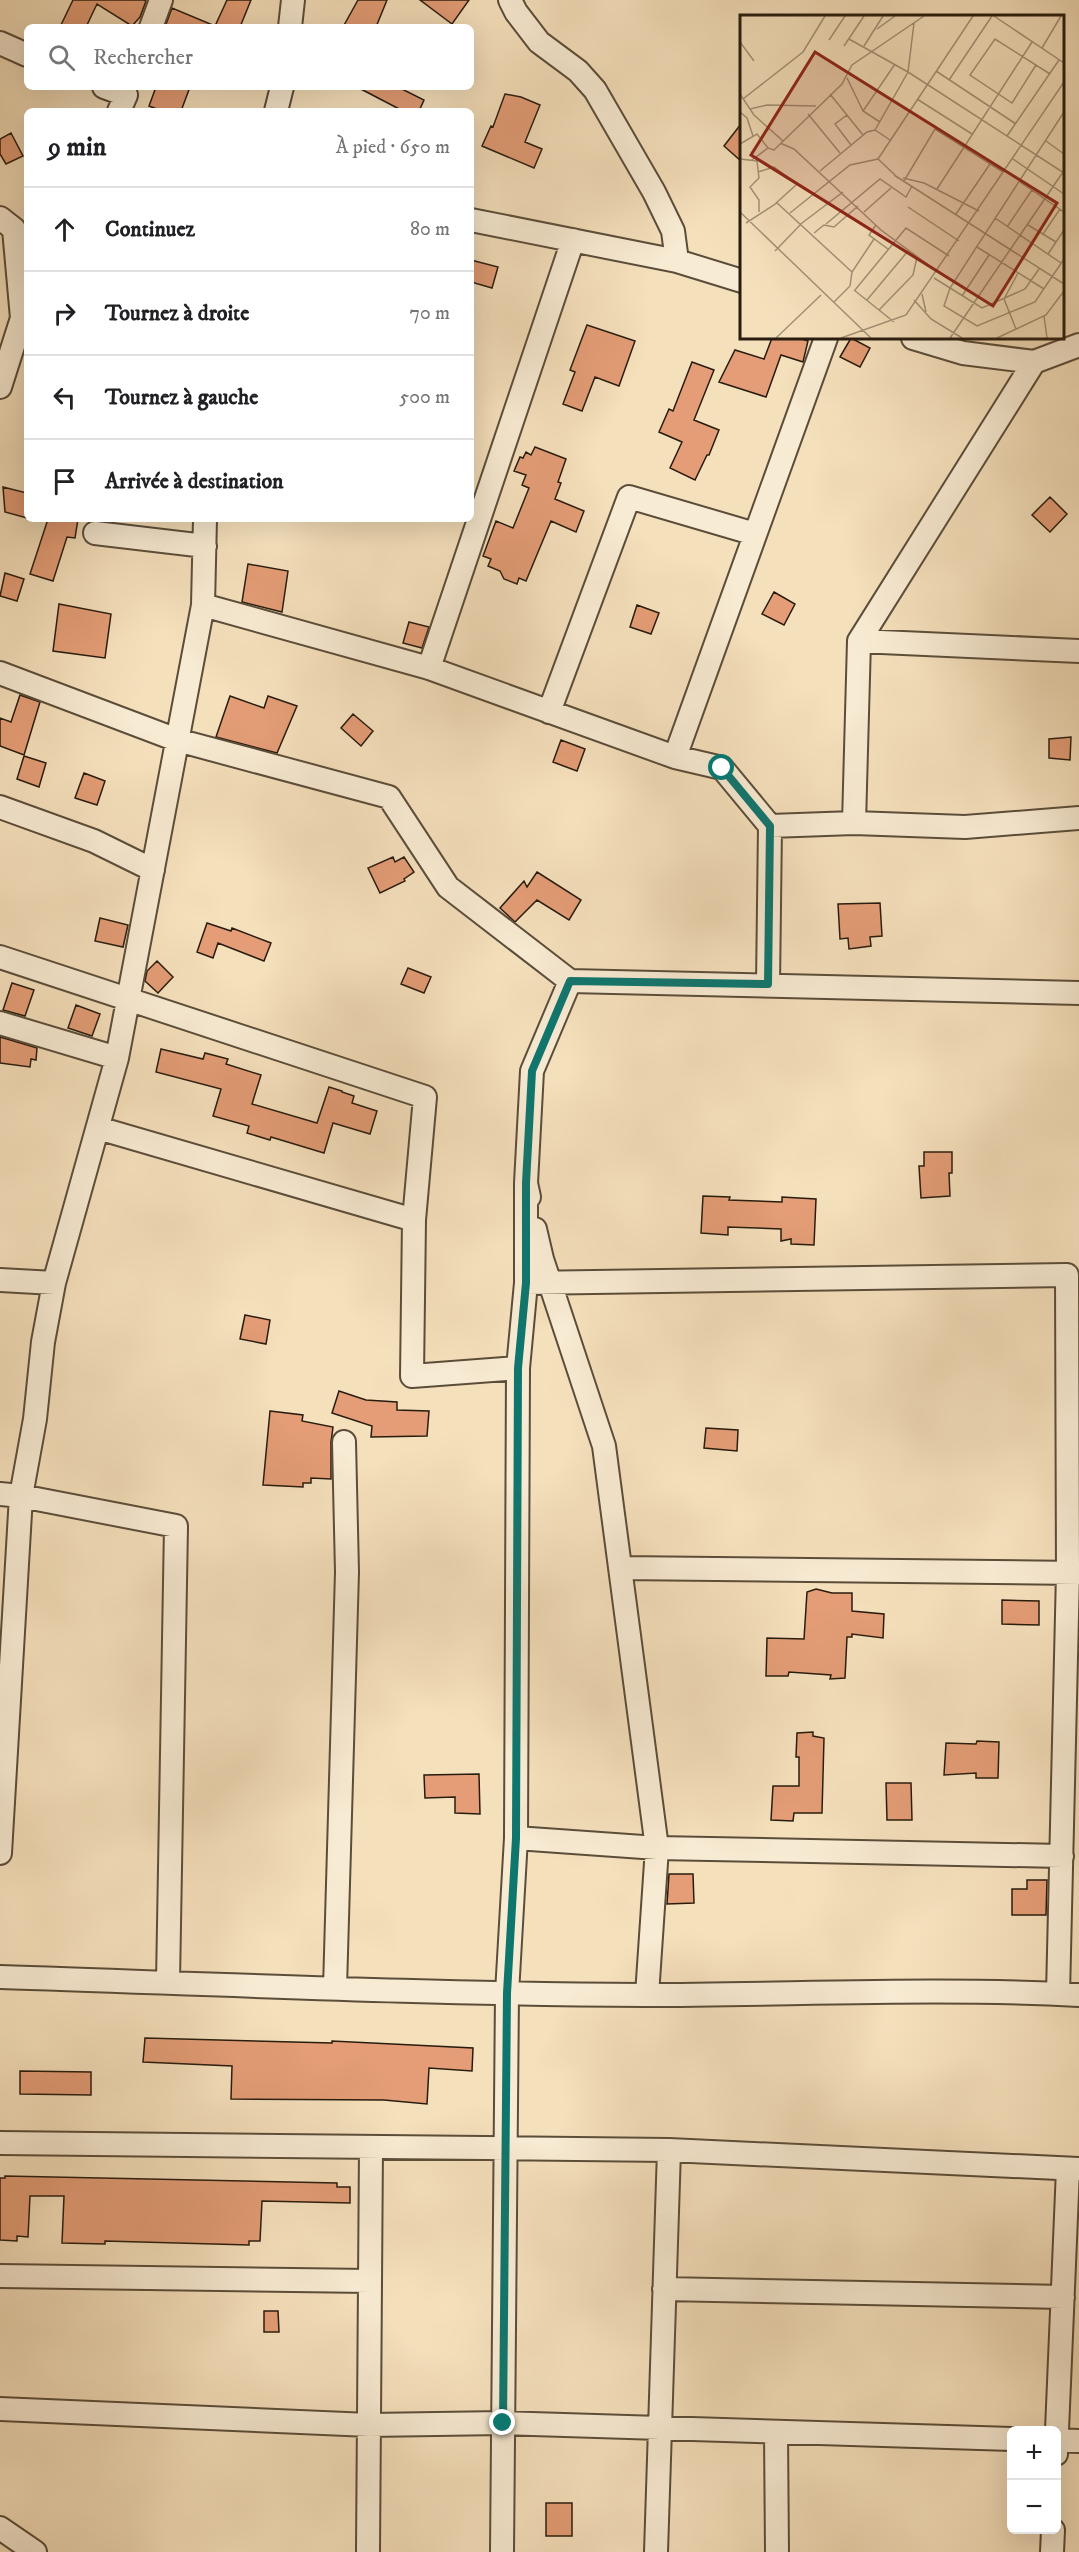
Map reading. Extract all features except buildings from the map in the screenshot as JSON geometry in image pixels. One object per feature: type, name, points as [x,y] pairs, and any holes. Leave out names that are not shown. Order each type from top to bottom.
[{"type":"street","points":[[152,24],[161,0]]},
{"type":"street","points":[[290,24],[294,0]]},
{"type":"street","points":[[510,0],[516,12],[539,42],[578,71],[595,90],[654,192],[673,231],[677,261]]},
{"type":"street","points":[[0,43],[24,54]]},
{"type":"street","points":[[109,90],[124,98]]},
{"type":"street","points":[[277,108],[281,90]]},
{"type":"street","points":[[0,218],[14,229],[22,318],[0,387]]},
{"type":"street","points":[[474,221],[677,261],[740,281]]},
{"type":"street","points":[[429,668],[573,240]]},
{"type":"street","points":[[675,757],[826,339]]},
{"type":"street","points":[[917,339],[963,352],[1034,362],[1079,345]]},
{"type":"street","points":[[854,823],[859,641],[1034,362]]},
{"type":"street","points":[[549,712],[629,496],[755,534]]},
{"type":"street","points":[[0,1853],[10,1495],[35,1419],[43,1341],[54,1283],[117,1058],[203,605],[205,522]]},
{"type":"street","points":[[95,533],[205,546]]},
{"type":"street","points":[[203,605],[429,668],[675,757],[722,768],[770,826],[768,984]]},
{"type":"street","points":[[859,641],[1079,651]]},
{"type":"street","points":[[0,673],[177,740],[389,797],[448,887],[570,981],[1079,993]]},
{"type":"street","points":[[0,807],[94,842],[153,870]]},
{"type":"street","points":[[770,826],[854,823],[966,827],[1079,818]]},
{"type":"street","points":[[0,957],[425,1097],[414,1220],[412,1376],[518,1368]]},
{"type":"street","points":[[502,2552],[507,1993],[516,1838],[518,1368],[526,1283],[526,1183],[532,1071],[570,981]]},
{"type":"street","points":[[0,1023],[117,1058]]},
{"type":"street","points":[[98,1128],[414,1220]]},
{"type":"street","points":[[526,1183],[542,1259],[604,1446],[657,1848],[647,1995]]},
{"type":"street","points":[[0,1977],[507,1993],[647,1995],[1011,1991],[1069,1995],[1062,1856],[1073,1573],[1068,1275],[526,1283]]},
{"type":"street","points":[[0,1280],[54,1283]]},
{"type":"street","points":[[335,1988],[347,1572],[344,1442]]},
{"type":"street","points":[[10,1495],[176,1526],[168,1982]]},
{"type":"street","points":[[621,1568],[1073,1573]]},
{"type":"street","points":[[516,1838],[657,1848],[1062,1856]]},
{"type":"street","points":[[0,2143],[669,2150],[1074,2169],[1063,2297],[1058,2426]]},
{"type":"street","points":[[368,2552],[371,2146]]},
{"type":"street","points":[[656,2552],[669,2150]]},
{"type":"street","points":[[0,2276],[370,2281]]},
{"type":"street","points":[[664,2289],[1063,2297]]},
{"type":"street","points":[[0,2409],[369,2425],[503,2423],[1007,2439]]},
{"type":"street","points":[[776,2432],[777,2552]]},
{"type":"street","points":[[1061,2440],[1079,2441]]},
{"type":"street","points":[[0,2528],[35,2552]]},
{"type":"street","points":[[1052,2552],[1053,2534]]},
{"type":"route","points":[[503,2423],[507,1993],[516,1838],[518,1368],[526,1283],[526,1183],[532,1071],[570,981],[768,984],[770,826],[722,768]]}]
